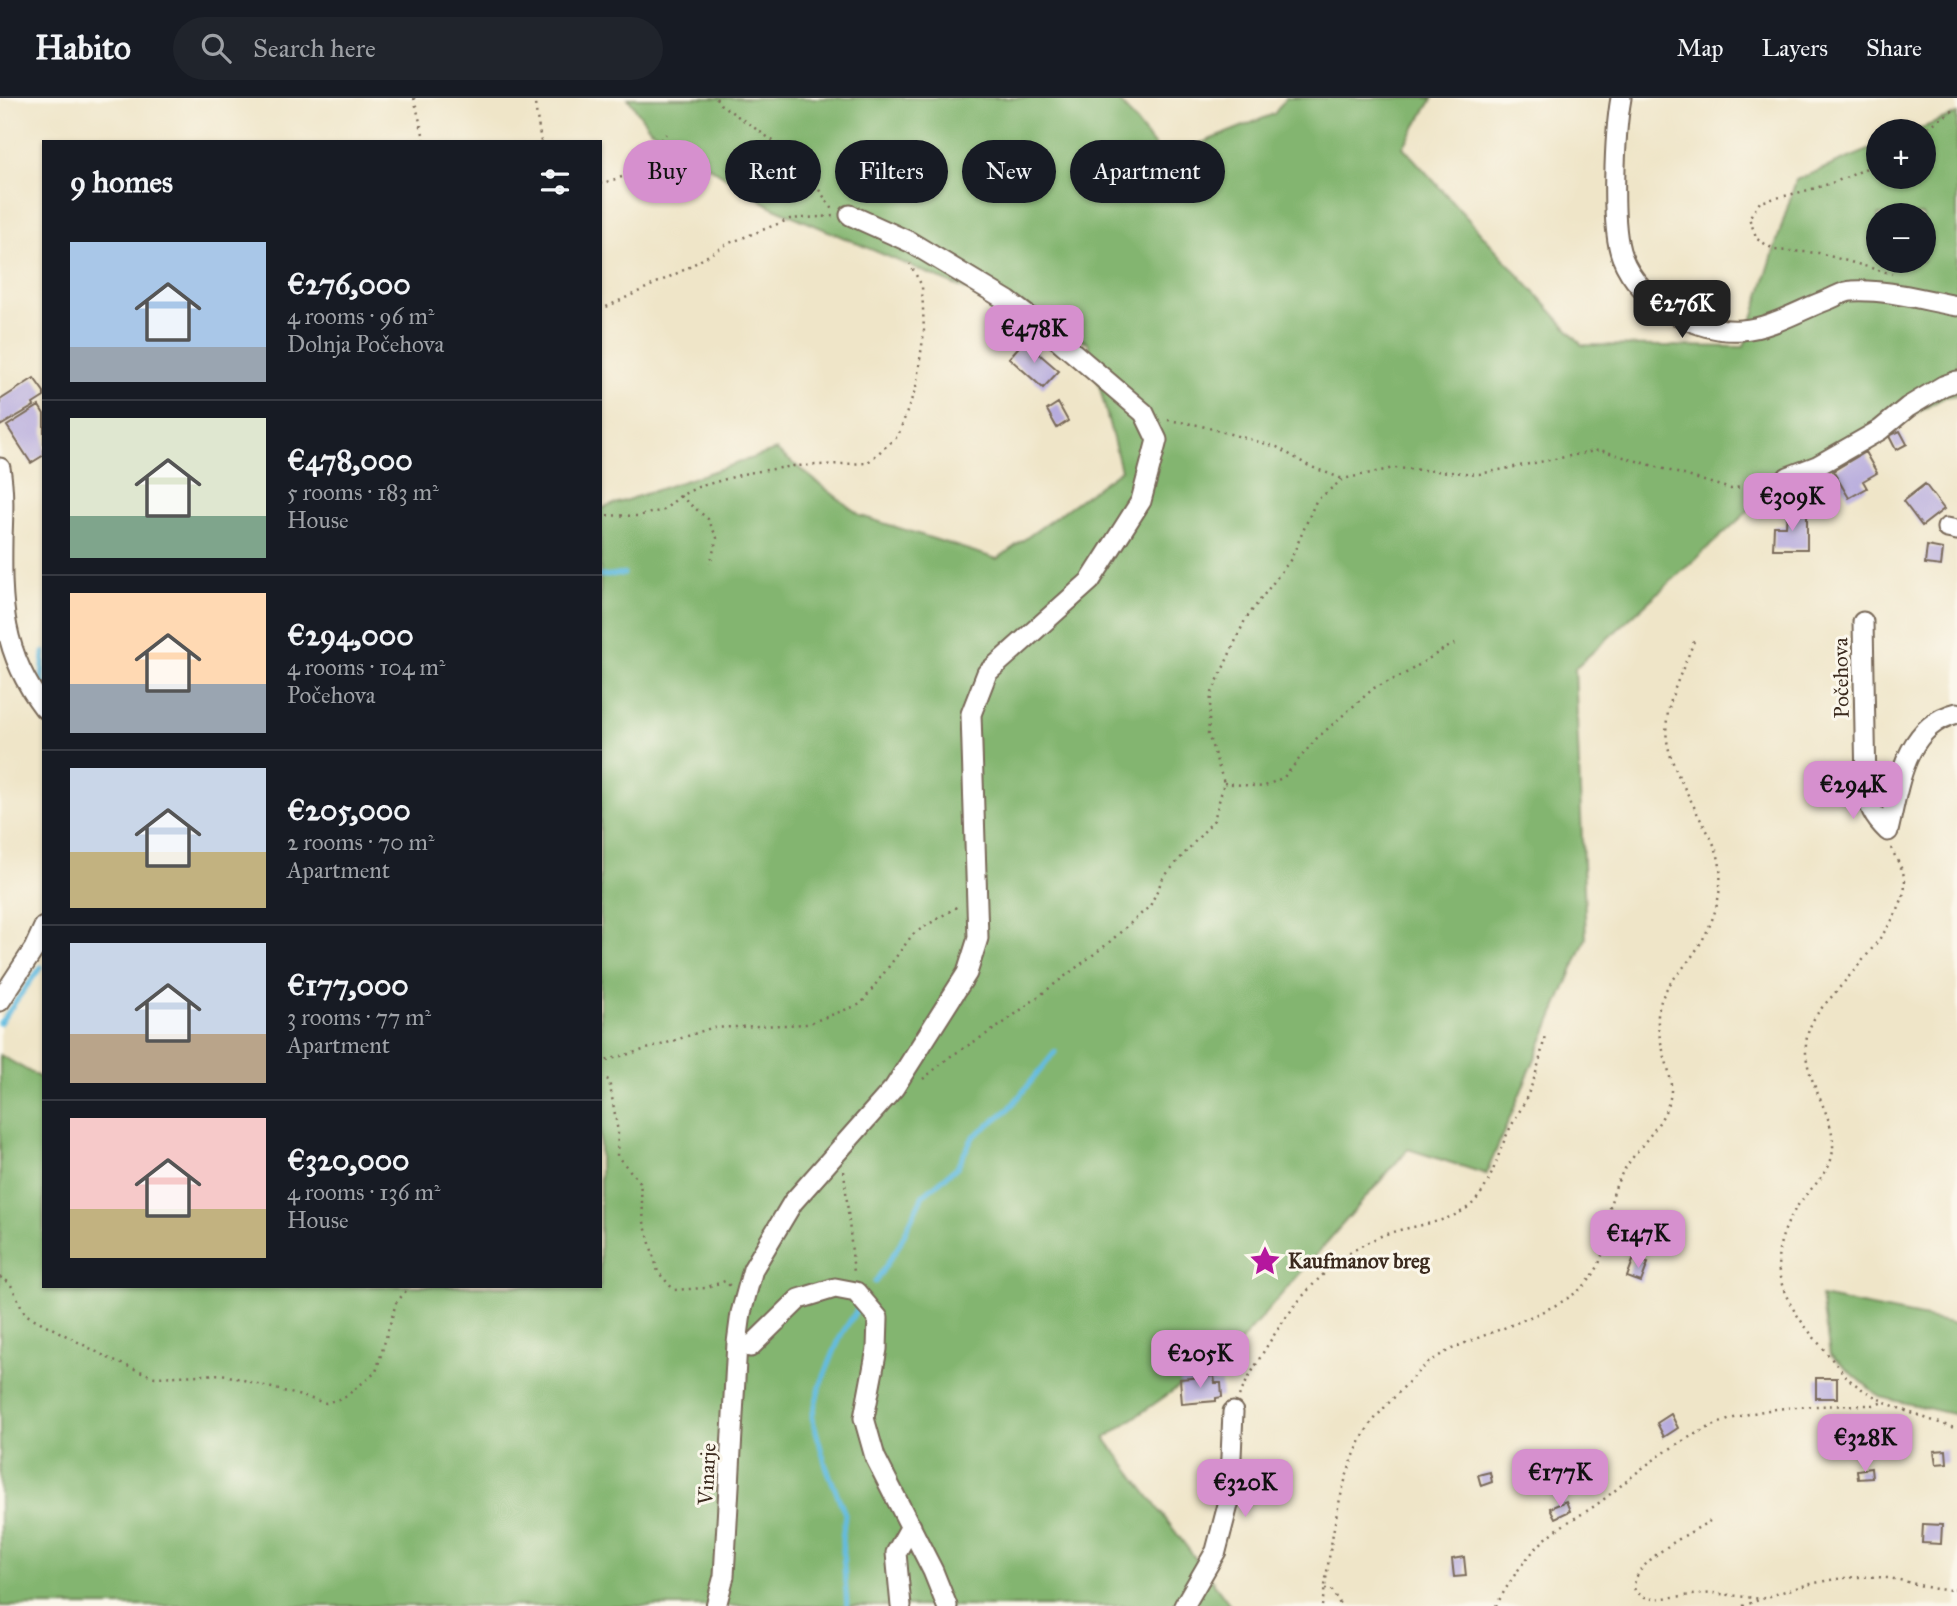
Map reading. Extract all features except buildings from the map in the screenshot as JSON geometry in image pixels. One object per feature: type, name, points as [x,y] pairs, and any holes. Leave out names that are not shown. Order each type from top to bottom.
[{"type":"street","points":[[1621,98],[1616,228],[1622,258],[1642,287],[1660,304],[1685,320],[1712,328],[1741,331],[1761,327],[1850,291],[1896,294],[1957,306]]},
{"type":"street","points":[[844,215],[910,242],[1008,301],[1049,332],[1144,413]]},
{"type":"street","points":[[1787,477],[1817,466],[1880,430],[1908,407],[1943,386],[1957,381]]},
{"type":"street","name":"Vinarje","points":[[716,1606],[724,1576],[737,1343],[741,1313],[753,1269],[793,1202],[894,1088],[967,973],[978,938],[971,714],[986,673],[1090,581],[1142,501],[1157,440],[1144,413]]},
{"type":"street","points":[[0,468],[4,487],[1,585],[3,613],[10,643],[21,670],[42,705]]},
{"type":"street","name":"Počehova","points":[[1863,622],[1866,787],[1870,809],[1876,820],[1888,831]]},
{"type":"street","points":[[1888,831],[1909,751],[1930,724],[1957,713]]},
{"type":"street","points":[[0,1001],[34,949],[42,931]]},
{"type":"street","points":[[737,1343],[750,1347],[800,1299],[835,1287],[856,1292],[878,1318],[877,1349],[864,1418],[875,1457],[933,1571],[947,1606]]},
{"type":"street","points":[[1184,1606],[1216,1551],[1228,1500],[1233,1412]]},
{"type":"street","points":[[901,1606],[896,1553],[911,1526]]},
{"type":"path","points":[[414,98],[424,140]]},
{"type":"path","points":[[534,98],[541,140]]},
{"type":"path","points":[[716,98],[720,104],[795,156],[844,215]]},
{"type":"path","points":[[1936,122],[1957,108]]},
{"type":"path","points":[[602,183],[625,176],[666,134]]},
{"type":"path","points":[[1866,168],[1813,188],[1760,202],[1749,218],[1757,239],[1775,250],[1819,253],[1886,271],[1898,277]]},
{"type":"path","points":[[602,309],[685,269],[727,244],[790,219],[844,215]]},
{"type":"path","points":[[602,514],[637,516],[664,510],[680,496],[698,487],[747,473],[794,466],[867,463],[898,436],[916,387],[924,332],[922,286],[908,261]]},
{"type":"path","points":[[1144,413],[1277,447],[1309,466],[1343,479]]},
{"type":"path","points":[[894,1088],[921,1080],[951,1056],[1001,1025],[1106,944],[1150,906],[1163,878],[1214,820],[1224,783],[1208,734],[1211,695],[1245,620],[1291,559],[1315,501],[1343,479],[1394,468],[1479,474],[1600,450],[1731,489],[1787,477]]},
{"type":"path","points":[[680,496],[708,519],[717,538],[710,565]]},
{"type":"path","points":[[1322,1606],[1334,1531],[1347,1476],[1367,1430],[1386,1405],[1430,1362],[1568,1298],[1590,1280],[1602,1256],[1615,1188],[1670,1101],[1670,1079],[1659,1029],[1660,1004],[1666,989],[1701,944],[1710,927],[1719,895],[1720,880],[1718,855],[1667,744],[1668,714],[1694,641]]},
{"type":"path","points":[[1224,783],[1263,787],[1284,778],[1316,738],[1374,688],[1404,675],[1459,642]]},
{"type":"path","points":[[1888,831],[1891,847],[1902,868],[1904,890],[1899,907],[1885,929],[1810,1027],[1806,1058],[1831,1131],[1832,1158],[1827,1170],[1790,1218],[1781,1243],[1778,1269],[1780,1282],[1791,1306],[1854,1384],[1886,1401],[1957,1429]]},
{"type":"path","points":[[602,1061],[711,1028],[807,1024],[861,1004],[913,934],[977,894]]},
{"type":"path","points":[[1233,1412],[1256,1365],[1293,1308],[1328,1271],[1345,1257],[1381,1236],[1447,1217],[1474,1202],[1490,1178],[1506,1136],[1527,1098],[1545,1035]]},
{"type":"path","points":[[602,1078],[609,1080],[618,1132],[617,1156],[640,1182],[644,1222],[658,1272],[674,1290],[705,1288],[725,1281],[737,1292],[741,1313]]},
{"type":"path","points":[[842,1147],[856,1292]]},
{"type":"path","points":[[0,1277],[10,1283],[25,1314],[125,1365],[155,1377],[222,1374],[326,1403],[345,1397],[376,1372],[396,1303],[408,1288]]},
{"type":"path","points":[[1496,1606],[1528,1557],[1553,1532],[1601,1502],[1654,1459],[1699,1431],[1724,1420],[1775,1408],[1874,1405],[1886,1401]]},
{"type":"path","points":[[1710,1521],[1646,1563],[1636,1576],[1633,1584],[1635,1591],[1653,1600],[1713,1593],[1762,1599]]},
{"type":"path","points":[[1743,1606],[1852,1577],[1888,1578],[1936,1588],[1957,1589]]},
{"type":"path","points":[[1325,1589],[1331,1589],[1341,1606]]},
{"type":"green space","points":[[628,98],[1117,98],[1150,140],[1070,140],[1070,203],[1225,203],[1225,140],[1209,140],[1274,114],[1286,98],[1433,98],[1403,147],[1582,345],[1744,347],[1796,180],[1866,151],[1866,189],[1936,189],[1936,122],[1957,114],[1957,395],[1945,397],[1754,506],[1575,668],[1586,938],[1486,1174],[1408,1149],[1235,1348],[1105,1438],[1231,1606],[0,1606],[0,1055],[42,1079],[42,1288],[602,1288],[602,508],[776,450],[861,516],[997,559],[1121,470],[1088,342],[766,203],[821,203],[821,140],[725,140],[725,177],[711,168],[711,140],[667,140],[650,129]]},
{"type":"green space","points":[[1821,1297],[1957,1324],[1957,1415],[1880,1397],[1830,1355]]},
{"type":"waterway","points":[[602,576],[624,574]]},
{"type":"waterway","points":[[0,1023],[41,967]]},
{"type":"waterway","points":[[875,1282],[898,1247],[923,1195],[957,1167],[973,1137],[1009,1109],[1055,1052]]},
{"type":"waterway","points":[[847,1606],[842,1540],[845,1514],[826,1466],[812,1417],[820,1386],[841,1335],[860,1305]]},
{"type":"place","name":"Kaufmanov breg","points":[[1265,1261]]}]
